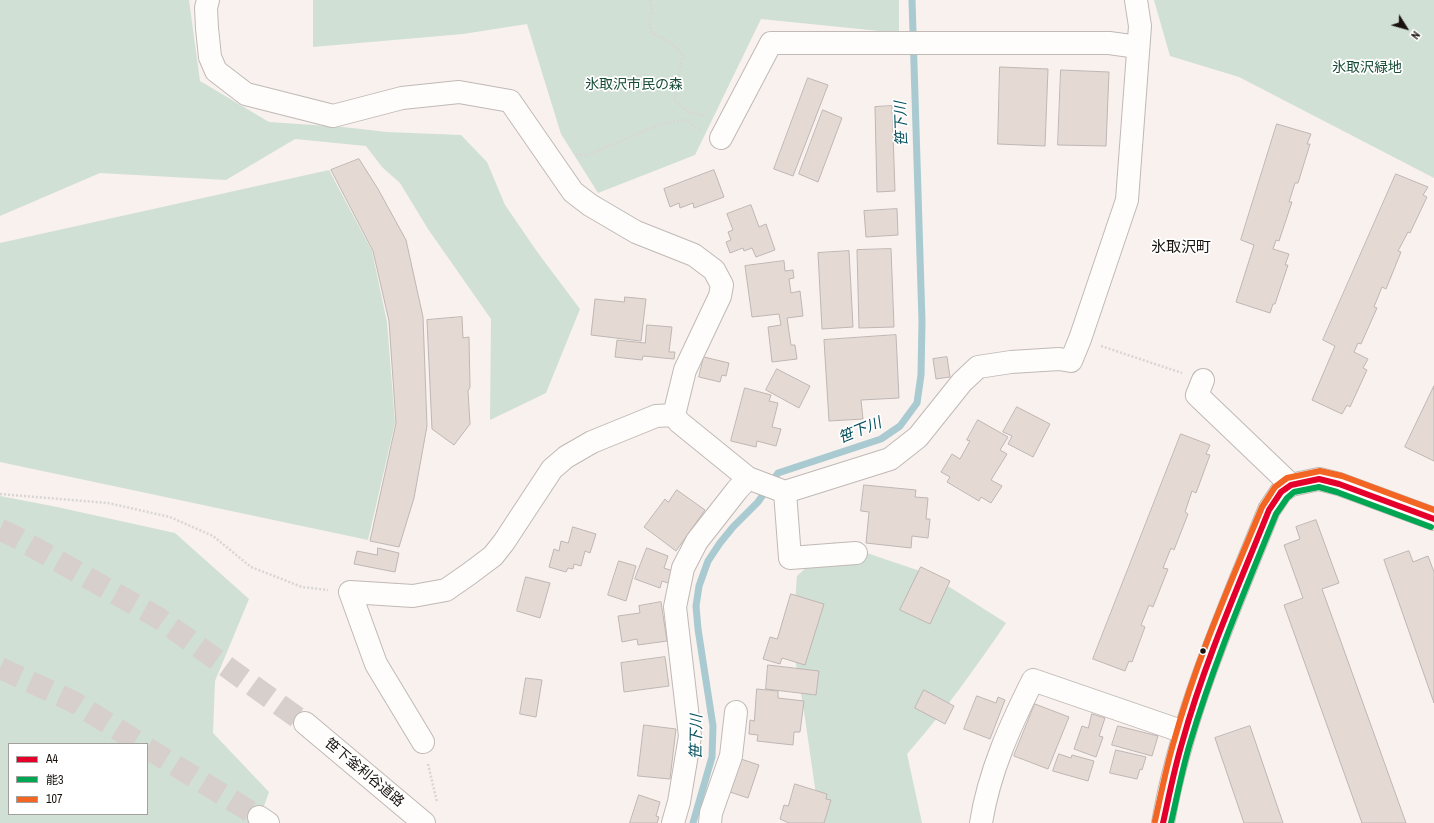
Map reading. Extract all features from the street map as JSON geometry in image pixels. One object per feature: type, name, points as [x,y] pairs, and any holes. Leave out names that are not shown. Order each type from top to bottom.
[{"type":"street","points":[[208,0],[206,8],[210,57],[216,71],[246,94],[333,116],[402,98],[460,92],[510,102],[573,192],[590,205],[636,232],[694,254],[714,270],[722,286],[720,296],[685,370],[674,415],[679,422],[748,478],[785,492],[890,459],[918,437],[962,382],[978,367],[1011,362],[1058,359],[1071,361],[1080,339],[1127,200],[1140,26],[1136,0]]},
{"type":"street","points":[[712,132],[772,43],[1109,43],[1138,47]]},
{"type":"street","points":[[1203,380],[1197,395],[1291,486]]},
{"type":"street","points":[[423,742],[376,664],[350,592],[413,596],[446,590],[493,556],[504,542],[552,469],[566,457],[592,442],[656,416],[674,415]]},
{"type":"street","points":[[673,823],[679,802],[690,736],[675,607],[683,568],[697,541],[748,478]]},
{"type":"street","points":[[1163,823],[1168,790],[1184,732],[1212,653],[1270,510],[1282,492],[1291,486],[1319,479],[1339,484],[1434,520]]},
{"type":"street","points":[[785,492],[790,558],[856,553]]},
{"type":"street","points":[[981,823],[983,807],[998,757],[1032,680],[1184,732]]},
{"type":"street","points":[[679,802],[711,818],[731,756],[736,712]]},
{"type":"street","name":"笹下釜利谷道路","points":[[305,723],[424,823]]},
{"type":"path","points":[[650,0],[652,9],[649,22],[652,33],[668,41],[683,54],[674,101],[689,112],[706,116],[712,132]]},
{"type":"path","points":[[551,161],[571,153],[585,156],[661,124],[686,120],[712,132]]},
{"type":"path","points":[[1080,339],[1203,380]]},
{"type":"path","points":[[0,494],[108,503],[170,517],[213,536],[251,566],[302,587],[350,592]]},
{"type":"path","points":[[423,742],[438,805]]},
{"type":"green space","points":[[0,0],[189,0],[200,81],[269,122],[343,127],[387,132],[461,135],[487,162],[505,205],[538,253],[580,309],[546,393],[490,420],[491,319],[428,229],[400,183],[382,167],[366,146],[295,139],[226,180],[100,173],[0,216]]},
{"type":"green space","name":"氷取沢市民の森","points":[[313,0],[899,0],[899,33],[761,19],[695,155],[598,193],[561,134],[527,24],[463,34],[313,47]]},
{"type":"green space","name":"氷取沢緑地","points":[[1154,0],[1434,0],[1434,178],[1239,77],[1170,56]]},
{"type":"green space","points":[[329,170],[372,251],[387,322],[395,423],[368,540],[0,462],[0,243]]},
{"type":"green space","points":[[0,496],[175,533],[249,599],[215,681],[213,733],[269,792],[258,823],[0,823]]},
{"type":"green space","points":[[834,542],[929,574],[1006,623],[983,657],[933,723],[907,754],[922,823],[820,823],[792,640],[797,576]]},
{"type":"building","points":[[1000,67],[1048,69],[1045,146],[998,144]]},
{"type":"building","points":[[1061,70],[1109,72],[1106,146],[1058,145]]},
{"type":"building","points":[[808,78],[828,85],[793,176],[774,169]]},
{"type":"building","points":[[892,106],[895,191],[877,192],[875,107]]},
{"type":"building","points":[[823,110],[842,118],[818,182],[799,174]]},
{"type":"building","points":[[1277,124],[1311,134],[1307,144],[1310,144],[1298,183],[1295,183],[1289,202],[1292,202],[1279,241],[1276,240],[1273,249],[1289,254],[1285,265],[1288,265],[1275,304],[1273,304],[1270,313],[1236,302],[1254,245],[1241,240]]},
{"type":"building","points":[[359,159],[378,189],[406,240],[423,317],[427,426],[414,498],[399,547],[370,541],[396,423],[389,321],[373,251],[331,170]]},
{"type":"building","points":[[714,170],[724,197],[694,208],[693,203],[680,208],[679,203],[670,207],[664,189]]},
{"type":"building","points":[[1396,174],[1428,187],[1423,195],[1427,197],[1410,233],[1408,232],[1398,251],[1401,252],[1386,289],[1382,287],[1374,307],[1377,308],[1361,344],[1358,343],[1354,352],[1368,359],[1363,368],[1367,370],[1350,407],[1347,405],[1342,414],[1312,400],[1335,346],[1323,340]]},
{"type":"building","points":[[751,205],[759,227],[766,224],[775,250],[756,257],[752,248],[744,251],[743,248],[730,253],[726,242],[731,240],[728,232],[733,230],[727,214]]},
{"type":"building","points":[[897,209],[898,235],[866,237],[864,211]]},
{"type":"building","points":[[891,249],[894,327],[859,328],[857,250]]},
{"type":"building","points":[[849,251],[853,327],[822,329],[818,253]]},
{"type":"building","points":[[784,261],[785,271],[793,270],[794,278],[789,279],[791,293],[800,291],[803,316],[787,318],[791,345],[795,345],[797,359],[772,362],[768,327],[781,325],[779,314],[752,317],[745,266]]},
{"type":"building","points":[[625,297],[646,299],[641,341],[591,335],[595,299],[624,302]]},
{"type":"building","points":[[462,317],[463,338],[469,337],[470,387],[468,391],[470,424],[454,445],[432,429],[427,320]]},
{"type":"building","points":[[647,325],[672,327],[669,352],[675,352],[674,359],[643,356],[642,360],[615,357],[617,340],[645,343]]},
{"type":"building","points":[[896,335],[899,398],[861,400],[863,419],[829,421],[824,340]]},
{"type":"building","points":[[704,357],[729,363],[726,376],[722,375],[720,382],[699,377]]},
{"type":"building","points":[[947,357],[950,377],[936,379],[933,359]]},
{"type":"building","points":[[777,369],[810,386],[799,408],[766,390]]},
{"type":"building","points":[[1434,386],[1434,461],[1405,447]]},
{"type":"building","points":[[745,388],[771,395],[769,401],[778,403],[772,427],[781,429],[776,446],[757,441],[756,447],[731,441]]},
{"type":"building","points":[[1017,407],[1050,424],[1033,457],[1008,444],[1012,436],[1003,432]]},
{"type":"building","points":[[978,420],[1008,437],[1000,450],[1007,454],[991,480],[1002,486],[991,503],[981,497],[979,501],[947,482],[950,477],[941,472],[952,454],[960,459],[970,441],[967,440]]},
{"type":"building","points":[[1181,434],[1210,445],[1206,454],[1210,455],[1196,493],[1192,491],[1185,512],[1188,514],[1174,550],[1171,548],[1163,568],[1168,569],[1153,607],[1149,605],[1141,625],[1145,627],[1132,662],[1129,661],[1125,671],[1093,659]]},
{"type":"building","points":[[864,485],[916,490],[915,497],[928,498],[926,519],[930,519],[928,538],[912,536],[911,548],[866,543],[869,512],[861,511]]},
{"type":"building","points":[[677,490],[705,510],[676,551],[644,527],[665,499],[668,502]]},
{"type":"building","points":[[1316,520],[1339,583],[1322,589],[1406,823],[1362,823],[1284,605],[1303,598],[1284,545],[1300,539],[1296,527]]},
{"type":"building","points":[[573,527],[596,534],[590,553],[585,551],[581,566],[574,564],[573,569],[568,568],[566,572],[549,567],[554,549],[559,551],[561,541],[568,543]]},
{"type":"building","points":[[378,548],[399,553],[395,572],[354,564],[357,551],[377,555]]},
{"type":"building","points":[[647,548],[668,556],[664,568],[673,571],[668,583],[662,581],[660,588],[635,579]]},
{"type":"building","points":[[1409,551],[1413,562],[1428,556],[1434,572],[1434,703],[1384,560]]},
{"type":"building","points":[[619,561],[636,566],[626,601],[608,595]]},
{"type":"building","points":[[921,567],[950,581],[930,624],[900,610]]},
{"type":"building","points":[[526,577],[550,583],[540,618],[517,611]]},
{"type":"building","points":[[791,594],[824,604],[805,665],[782,658],[780,664],[763,659],[770,637],[777,639]]},
{"type":"building","points":[[661,602],[667,641],[638,645],[637,639],[622,642],[618,616],[640,613],[639,606]]},
{"type":"building","points":[[665,657],[669,686],[624,692],[621,663]]},
{"type":"building","points":[[768,665],[819,671],[816,695],[766,689]]},
{"type":"building","points":[[526,678],[542,680],[536,717],[520,714]]},
{"type":"building","points":[[757,689],[778,691],[778,698],[804,701],[800,732],[794,732],[793,745],[757,741],[758,735],[749,734],[750,720],[754,721]]},
{"type":"building","points":[[924,690],[954,706],[945,724],[915,708]]},
{"type":"building","points":[[977,696],[996,703],[998,697],[1005,700],[990,739],[964,729]]},
{"type":"building","points":[[1035,704],[1069,717],[1048,769],[1014,756]]},
{"type":"building","points":[[1092,714],[1105,718],[1099,736],[1103,737],[1096,757],[1074,749],[1082,726],[1088,728]]},
{"type":"building","points":[[644,725],[676,729],[670,779],[638,776]]},
{"type":"building","points":[[1118,726],[1158,736],[1152,756],[1112,745]]},
{"type":"building","points":[[1250,726],[1283,823],[1244,823],[1215,738]]},
{"type":"building","points":[[1116,750],[1146,757],[1142,770],[1140,769],[1137,779],[1110,773]]},
{"type":"building","points":[[1059,754],[1071,758],[1072,755],[1094,761],[1088,781],[1053,771]]},
{"type":"building","points":[[741,759],[759,765],[748,798],[730,792]]},
{"type":"building","points":[[795,784],[827,794],[826,799],[831,800],[824,823],[789,823],[780,819],[784,805],[788,806]]},
{"type":"building","points":[[639,795],[660,802],[656,816],[659,817],[657,823],[630,823]]},
{"type":"waterway","name":"笹下川","points":[[693,823],[712,757],[713,726],[698,629],[696,606],[699,586],[708,561],[733,527],[758,502],[778,473],[881,439],[900,426],[917,403],[921,375],[922,321],[912,0]]},
{"type":"tunnel","points":[[0,530],[12,535],[157,617],[305,723]]},
{"type":"tunnel","points":[[0,668],[74,702],[139,743]]},
{"type":"tunnel","points":[[148,749],[259,817]]},
{"type":"transit line","name":"107","points":[[1155,821],[1174,741],[1203,652],[1262,507],[1275,487],[1287,478],[1320,471],[1342,476],[1434,510]]},
{"type":"transit line","name":"A4","points":[[1163,823],[1179,753],[1211,654],[1269,510],[1281,492],[1291,485],[1319,479],[1339,484],[1434,519]]},
{"type":"transit line","name":"能3","points":[[1171,823],[1187,753],[1209,685],[1230,628],[1276,514],[1287,498],[1294,492],[1319,487],[1337,492],[1431,527]]},
{"type":"district","name":"氷取沢町","points":[[1181,248]]}]
